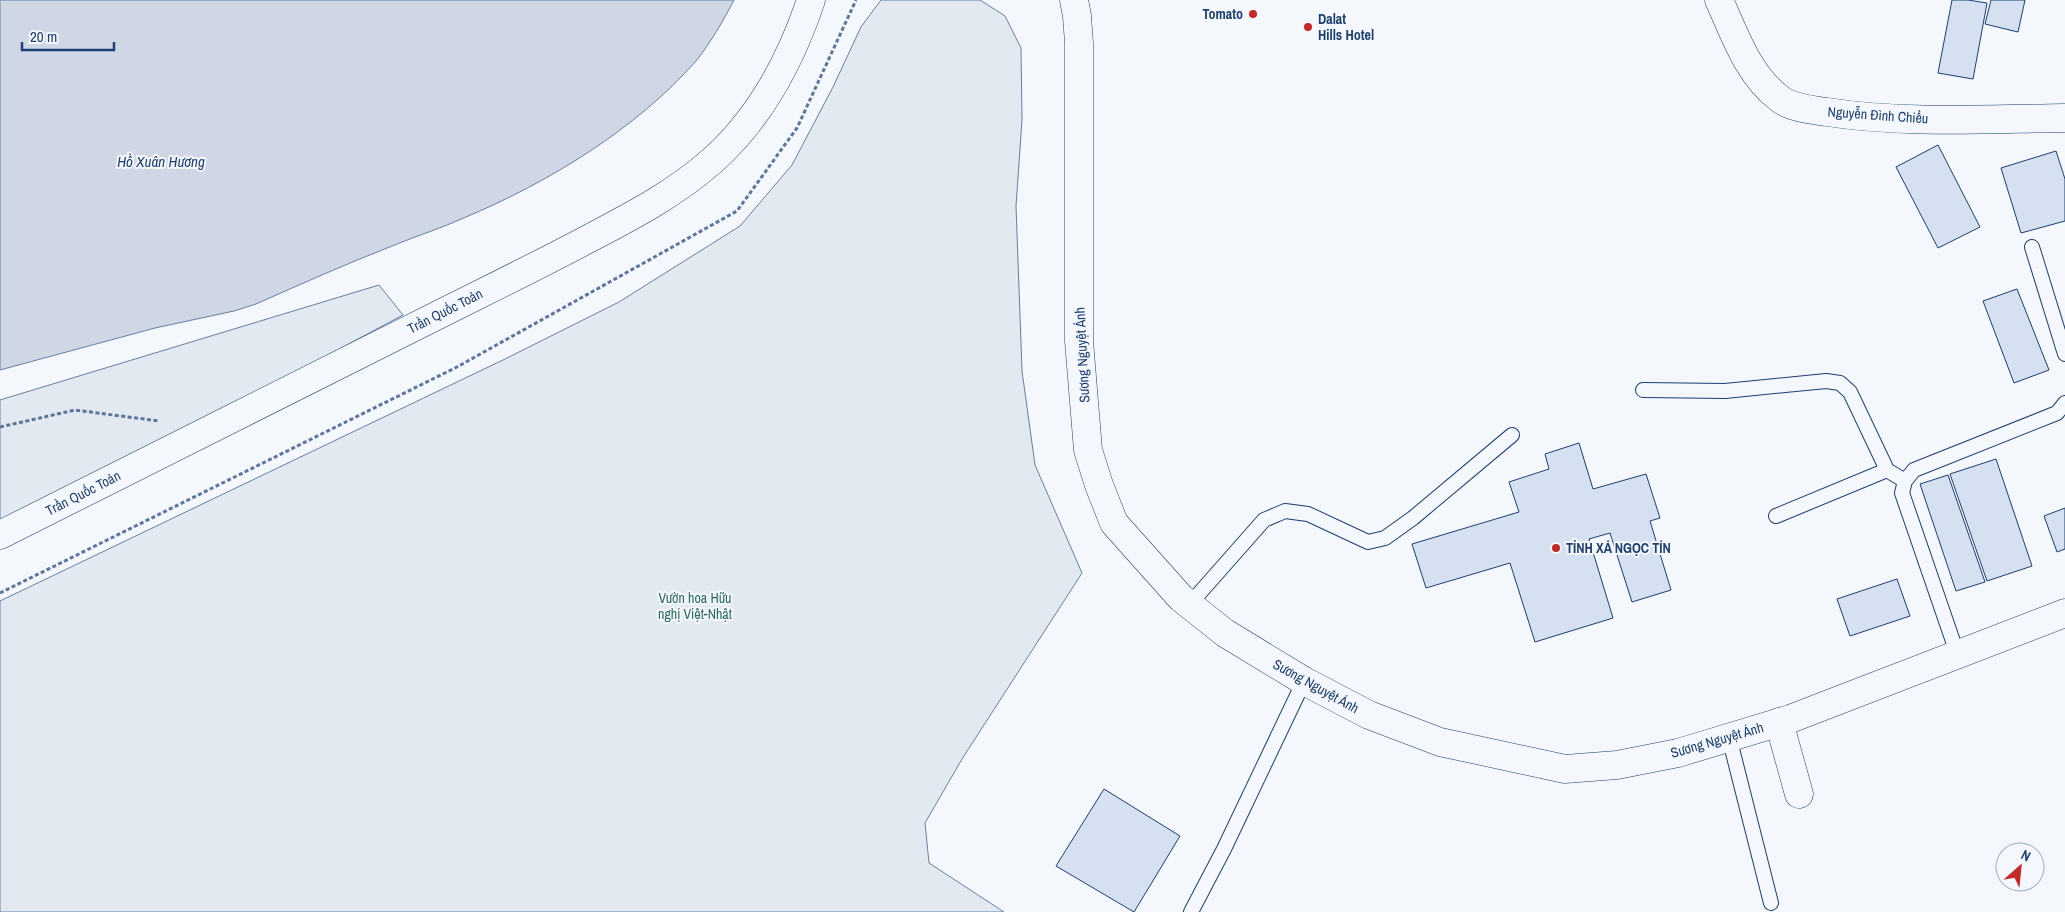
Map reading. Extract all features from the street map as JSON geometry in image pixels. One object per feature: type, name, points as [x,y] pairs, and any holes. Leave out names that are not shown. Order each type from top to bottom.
[{"type":"main road","name":"Trần Quốc Toản","points":[[0,535],[539,264],[660,200],[714,159],[758,109],[778,78],[795,44],[811,0]]},
{"type":"main road","name":"Sương Nguyệt Ánh","points":[[1074,0],[1078,16],[1079,43],[1079,340],[1088,450],[1099,486],[1114,523],[1142,556],[1189,605],[1225,633],[1304,681],[1369,715],[1440,742],[1565,768],[1617,765],[1678,753],[1779,722],[2065,613]]},
{"type":"main road","name":"Nguyễn Đình Chiểu","points":[[1719,0],[1751,68],[1765,86],[1781,100],[1807,109],[1855,116],[1930,120],[2065,118]]},
{"type":"main road","points":[[1779,722],[1799,794]]},
{"type":"lane","points":[[2032,247],[2065,354]]},
{"type":"lane","points":[[1643,390],[1725,391],[1826,381],[1840,383],[1850,392],[1887,470],[1905,481]]},
{"type":"lane","points":[[1958,653],[1902,493],[1905,481],[1914,470],[2057,412],[2065,403]]},
{"type":"lane","points":[[1189,605],[1264,520],[1285,511],[1308,514],[1368,542],[1386,538],[1413,518],[1512,435]]},
{"type":"lane","points":[[1776,516],[1887,470]]},
{"type":"lane","points":[[1191,912],[1224,849],[1304,681]]},
{"type":"lane","points":[[1729,737],[1772,903]]},
{"type":"path","points":[[0,592],[457,367],[737,211],[797,128],[856,0]]},
{"type":"path","points":[[0,427],[75,410],[161,421]]},
{"type":"green space","name":"Vườn hoa Hữu nghị Việt-Nhật","points":[[881,0],[980,0],[1005,16],[1021,48],[1022,120],[1016,206],[1022,371],[1035,465],[1082,573],[962,759],[925,823],[929,863],[1004,912],[0,912],[0,601],[505,359],[619,302],[740,226],[792,165],[833,87],[861,27]]},
{"type":"green space","points":[[379,285],[403,315],[0,530],[0,400]]},
{"type":"water","name":"Hồ Xuân Hương","points":[[0,0],[734,0],[696,61],[672,86],[619,131],[590,151],[529,187],[457,221],[401,242],[256,304],[234,311],[155,328],[0,370]]},
{"type":"building","points":[[1952,0],[1987,3],[1973,79],[1938,73]]},
{"type":"building","points":[[1991,0],[2025,0],[2018,32],[1985,24]]},
{"type":"building","points":[[1938,145],[1980,227],[1938,248],[1896,167]]},
{"type":"building","points":[[2056,151],[2065,179],[2065,221],[2021,233],[2001,168]]},
{"type":"building","points":[[2017,289],[2049,370],[2014,383],[1983,301]]},
{"type":"building","points":[[1579,443],[1593,489],[1646,474],[1660,518],[1650,521],[1671,590],[1632,602],[1610,533],[1589,539],[1613,618],[1535,642],[1510,563],[1426,588],[1412,544],[1519,512],[1509,482],[1549,469],[1545,454]]},
{"type":"building","points":[[1996,459],[2032,566],[1987,581],[1950,474]]},
{"type":"building","points":[[1948,475],[1985,582],[1956,591],[1920,484]]},
{"type":"building","points":[[2065,508],[2065,549],[2057,552],[2044,516]]},
{"type":"building","points":[[1897,579],[1910,616],[1850,636],[1837,599]]},
{"type":"building","points":[[1104,789],[1180,836],[1134,912],[1056,866]]},
{"type":"place","name":"Tomato","points":[[1253,14]]},
{"type":"place","name":"Dalat Hills Hotel","points":[[1308,27]]},
{"type":"place","name":"TỈNH XÁ NGỌC TÍN","points":[[1556,548]]}]
